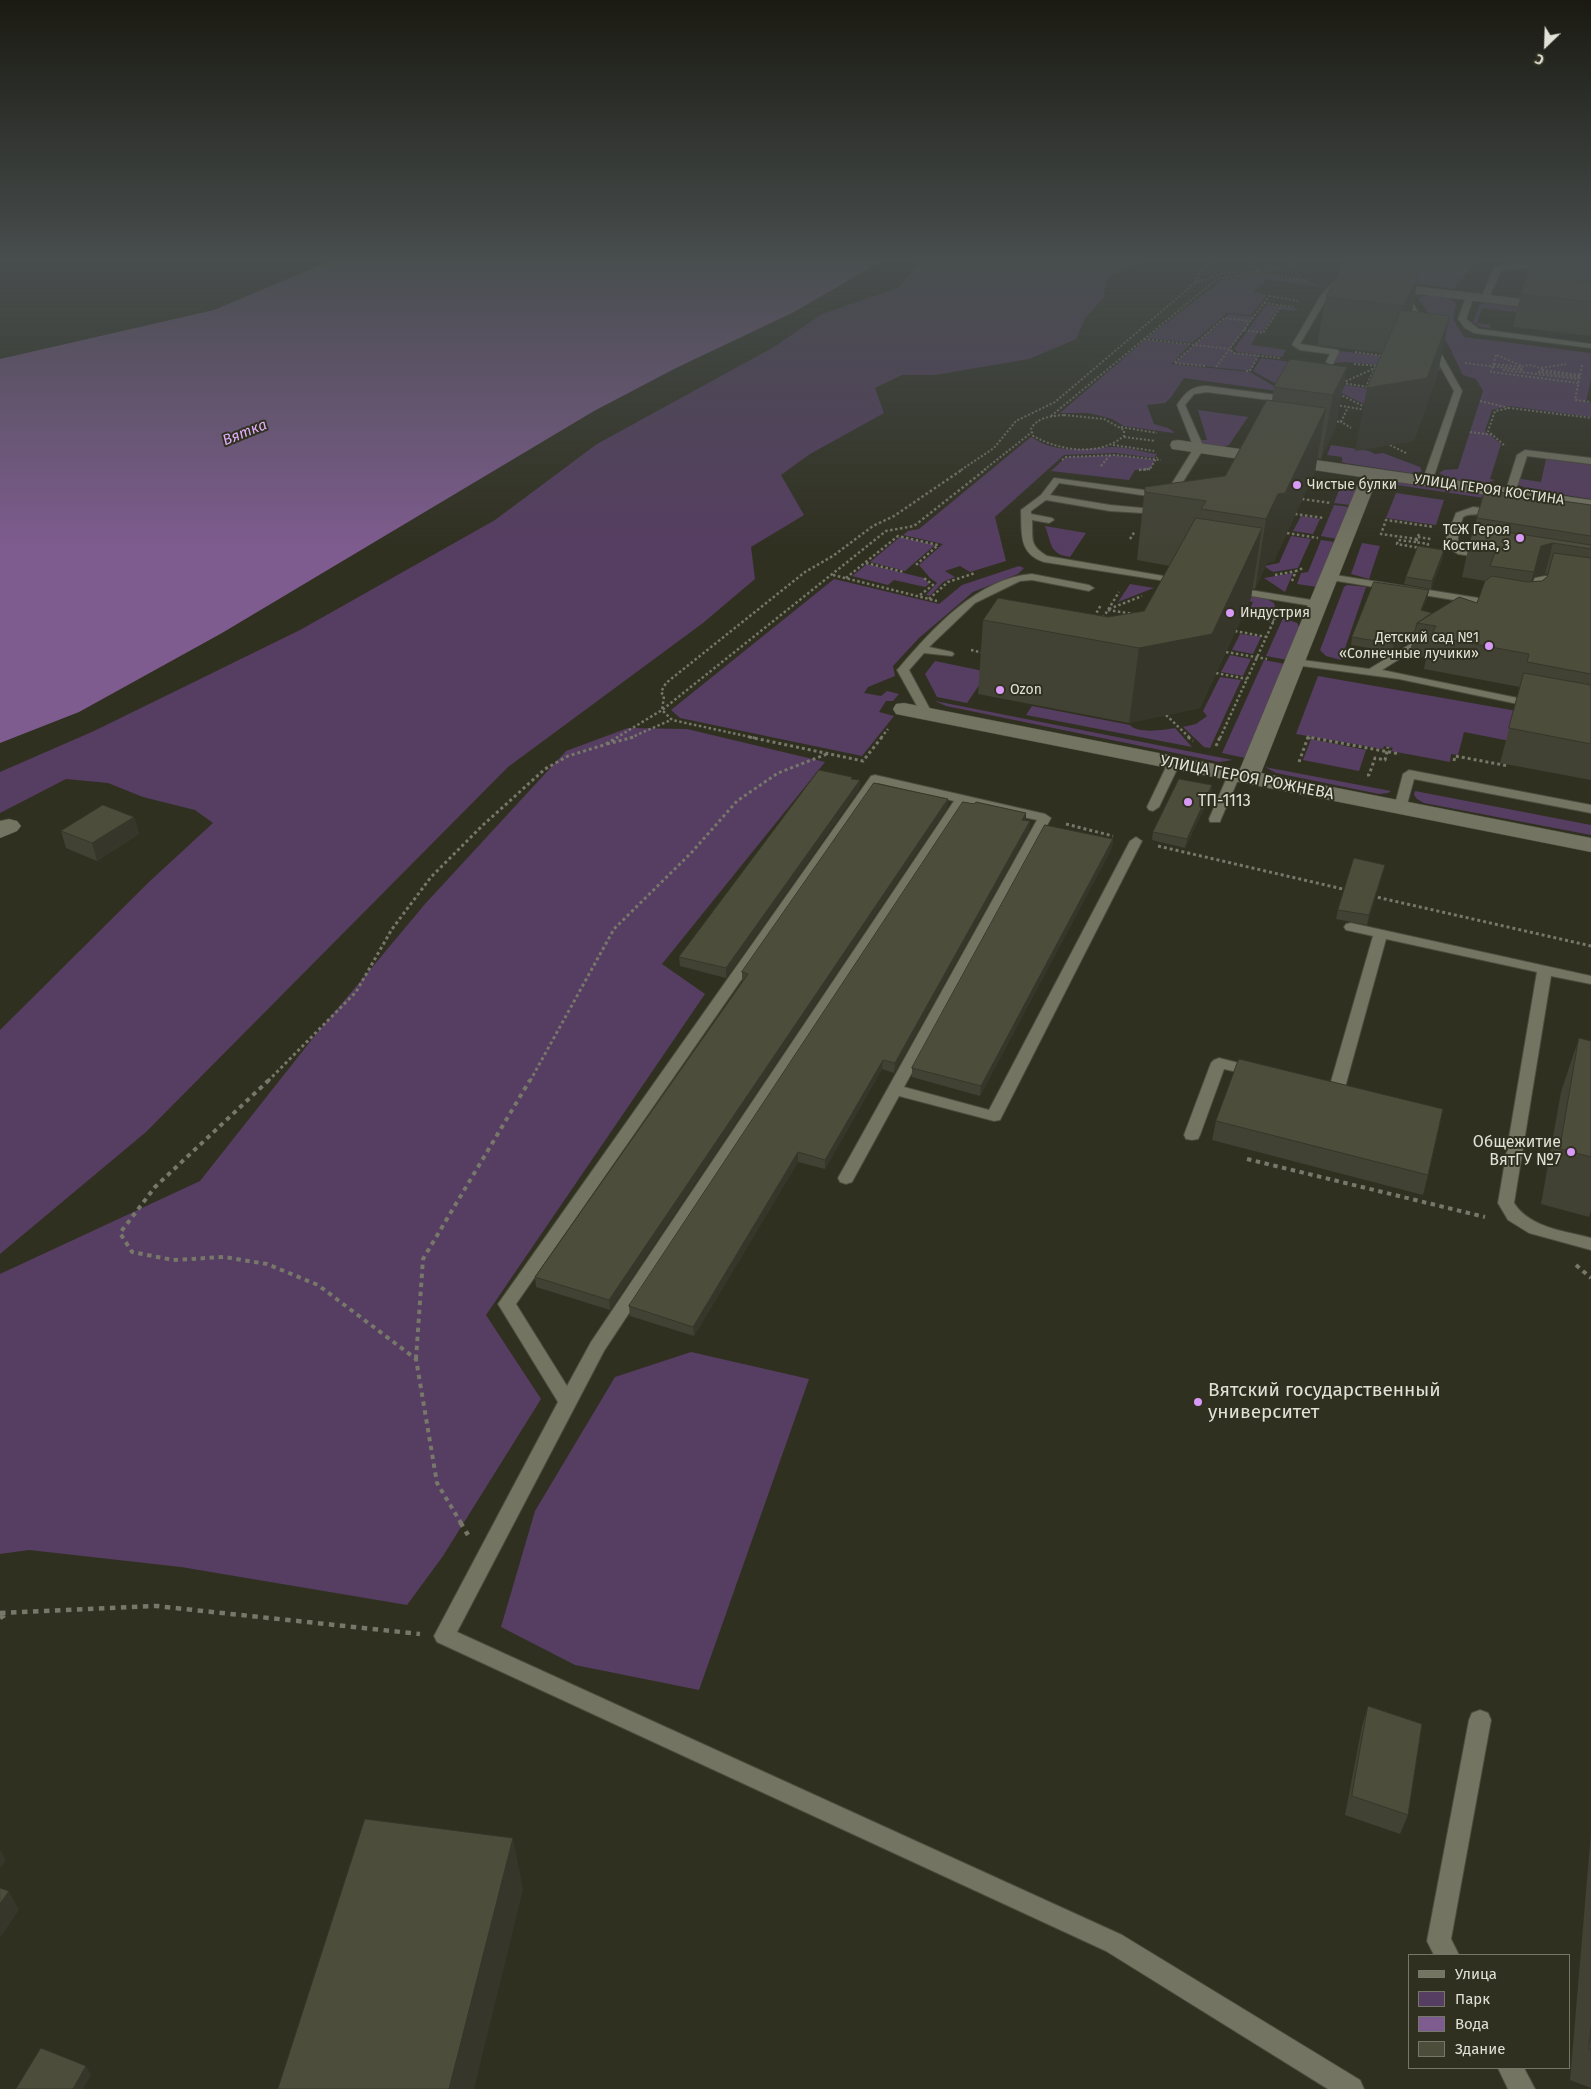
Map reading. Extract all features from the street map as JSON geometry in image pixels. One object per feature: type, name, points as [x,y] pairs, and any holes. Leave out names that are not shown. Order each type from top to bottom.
[{"type":"street","name":"УЛИЦА ГЕРОЯ КОСТИНА","points":[[1178,445],[1197,452],[1591,505]]},
{"type":"street","points":[[1241,777],[1294,663],[1371,474]]},
{"type":"street","name":"УЛИЦА ГЕРОЯ РОЖНЕВА","points":[[915,711],[1591,845]]},
{"type":"lane","points":[[1427,482],[1458,391],[1440,358]]},
{"type":"lane","points":[[1044,497],[1110,508],[1156,512],[1169,496],[1197,452],[1181,405],[1190,391],[1196,388],[1301,400]]},
{"type":"lane","points":[[1510,493],[1522,456],[1526,453],[1591,461]]},
{"type":"lane","points":[[1169,496],[1062,480],[1055,481],[1044,497],[1028,507],[1026,516],[1028,543],[1035,555],[1044,559],[1188,583]]},
{"type":"lane","points":[[1493,558],[1462,552],[1454,547],[1451,539],[1459,515],[1471,510],[1509,514]]},
{"type":"lane","points":[[1026,516],[1049,520]]},
{"type":"lane","points":[[915,711],[903,670],[920,649],[977,597],[1018,578],[1032,577],[1089,588]]},
{"type":"lane","points":[[1329,577],[1508,606]]},
{"type":"lane","points":[[1524,609],[1532,608],[1539,580],[1545,579],[1591,586]]},
{"type":"lane","points":[[1216,588],[1318,604]]},
{"type":"lane","points":[[1467,612],[1483,602]]},
{"type":"lane","points":[[1371,672],[1435,632]]},
{"type":"lane","points":[[920,649],[948,654]]},
{"type":"lane","points":[[1294,663],[1371,672],[1552,708]]},
{"type":"lane","points":[[1153,807],[1174,763]]},
{"type":"lane","points":[[1400,808],[1409,774],[1591,809]]},
{"type":"lane","points":[[1214,819],[1241,777]]},
{"type":"lane","points":[[568,1402],[507,1304],[875,779],[1045,818],[846,1178]]},
{"type":"lane","points":[[962,799],[597,1347],[444,1636],[1114,1943],[1351,2089]]},
{"type":"lane","points":[[895,1090],[994,1116],[1136,841]]},
{"type":"lane","points":[[1351,926],[1591,980]]},
{"type":"lane","points":[[1306,1084],[1336,1091],[1381,933]]},
{"type":"lane","points":[[1545,970],[1506,1203],[1514,1216],[1535,1229],[1591,1244]]},
{"type":"lane","points":[[1192,1135],[1219,1062],[1268,1074]]},
{"type":"lane","points":[[1446,1954],[1439,1941],[1480,1720]]},
{"type":"lane","points":[[1511,2069],[1522,2089]]},
{"type":"path","points":[[662,710],[664,696],[661,692],[666,683],[753,613],[805,572],[833,556],[874,526],[894,516],[994,448],[1003,441],[1018,419],[1055,402],[1106,358]]},
{"type":"path","points":[[1121,358],[1051,416],[1032,425],[1033,436],[1041,441],[1066,448],[1097,448],[1113,445],[1197,452]]},
{"type":"path","points":[[1179,358],[1174,363],[1208,366]]},
{"type":"path","points":[[1223,358],[1216,368],[1224,368]]},
{"type":"path","points":[[1241,370],[1250,371],[1258,358]]},
{"type":"path","points":[[1495,358],[1491,372],[1578,383]]},
{"type":"path","points":[[1583,361],[1575,400],[1591,402]]},
{"type":"path","points":[[1460,362],[1579,377]]},
{"type":"path","points":[[1493,366],[1520,367],[1531,365],[1538,366],[1542,370],[1539,372],[1579,377]]},
{"type":"path","points":[[1342,383],[1376,367],[1366,387]]},
{"type":"path","points":[[1330,404],[1372,410],[1336,393],[1345,377]]},
{"type":"path","points":[[1342,383],[1374,388]]},
{"type":"path","points":[[1480,401],[1510,408],[1591,418]]},
{"type":"path","points":[[1341,422],[1348,407]]},
{"type":"path","points":[[1501,453],[1504,444],[1488,431],[1495,411],[1510,408]]},
{"type":"path","points":[[1051,416],[1080,414],[1102,418],[1118,425],[1124,430],[1124,436]]},
{"type":"path","points":[[1335,418],[1351,428]]},
{"type":"path","points":[[1332,420],[1341,422]]},
{"type":"path","points":[[604,745],[662,710],[886,531],[914,526],[1032,432]]},
{"type":"path","points":[[1470,432],[1493,435]]},
{"type":"path","points":[[1113,445],[1124,436],[1178,445]]},
{"type":"path","points":[[1390,445],[1406,453]]},
{"type":"path","points":[[1061,461],[1066,457],[1115,455],[1155,460],[1197,452]]},
{"type":"path","points":[[1135,470],[1150,469],[1155,460]]},
{"type":"path","points":[[1322,525],[1333,497]]},
{"type":"path","points":[[1295,514],[1324,518]]},
{"type":"path","points":[[1416,541],[1398,540],[1397,544],[1427,549],[1428,544],[1416,541],[1381,534],[1386,520],[1435,527],[1431,539]]},
{"type":"path","points":[[846,578],[908,527]]},
{"type":"path","points":[[1313,546],[1319,531]]},
{"type":"path","points":[[1416,541],[1418,534]]},
{"type":"path","points":[[898,536],[938,545],[916,564]]},
{"type":"path","points":[[865,562],[904,572]]},
{"type":"path","points":[[1214,749],[1296,571],[1303,570],[1306,562]]},
{"type":"path","points":[[1098,625],[1130,573]]},
{"type":"path","points":[[886,588],[930,598],[948,582],[973,574]]},
{"type":"path","points":[[922,595],[933,584],[924,578]]},
{"type":"path","points":[[1108,610],[1148,594]]},
{"type":"path","points":[[1090,623],[1104,600]]},
{"type":"path","points":[[1108,610],[1140,615]]},
{"type":"path","points":[[1243,615],[1274,621]]},
{"type":"path","points":[[1236,631],[1267,636]]},
{"type":"path","points":[[936,652],[943,645],[992,654]]},
{"type":"path","points":[[1226,652],[1294,663]]},
{"type":"path","points":[[1216,673],[1247,679]]},
{"type":"path","points":[[662,710],[672,720],[863,761],[915,711]]},
{"type":"path","points":[[1166,715],[1197,745]]},
{"type":"path","points":[[416,1359],[318,1285],[267,1264],[224,1257],[173,1260],[132,1252],[120,1233],[155,1187],[265,1084],[356,992],[392,929],[431,877],[520,790],[545,769],[568,756],[636,736],[672,720]]},
{"type":"path","points":[[1307,763],[1298,762],[1308,737],[1403,755]]},
{"type":"path","points":[[1360,773],[1369,775],[1374,758],[1385,760],[1388,747]]},
{"type":"path","points":[[484,1561],[437,1483],[416,1359],[423,1259],[539,1066],[583,982],[614,929],[691,853],[738,801],[778,773],[827,754]]},
{"type":"path","points":[[1453,764],[1455,756],[1509,766]]},
{"type":"path","points":[[1045,818],[1349,890]]},
{"type":"path","points":[[1368,895],[1591,946]]},
{"type":"path","points":[[1247,1159],[1487,1218]]},
{"type":"path","points":[[1570,1259],[1591,1278]]},
{"type":"path","points":[[0,1613],[156,1606],[444,1636]]},
{"type":"path","points":[[0,1618],[9,1613]]},
{"type":"green space","points":[[753,358],[1030,358],[935,375],[902,375],[875,388],[884,413],[810,454],[781,475],[804,515],[751,547],[755,579],[703,623],[508,767],[146,1132],[0,1254],[0,1030],[150,881],[213,823],[195,810],[143,797],[108,783],[66,779],[0,813],[0,772],[94,731],[300,630],[495,520],[597,444]]},
{"type":"green space","points":[[1123,358],[1177,358],[1171,364],[1250,372],[1284,392],[1184,378],[1165,403],[1147,405],[1154,424],[1168,428],[1173,433],[1124,426],[1112,419],[1088,413],[1060,413]]},
{"type":"green space","points":[[1179,358],[1257,358],[1250,371],[1174,363]]},
{"type":"green space","points":[[1261,358],[1291,362],[1287,390],[1253,371]]},
{"type":"green space","points":[[1336,358],[1433,358],[1443,368],[1439,370],[1346,362],[1333,363]]},
{"type":"green space","points":[[1455,358],[1591,358],[1591,379],[1586,402],[1591,403],[1591,417],[1509,406],[1492,410],[1485,431],[1501,444],[1490,479],[1495,480],[1490,482],[1467,481],[1444,476],[1439,473],[1444,470],[1458,469],[1483,391],[1476,379],[1463,375]]},
{"type":"green space","points":[[1345,385],[1371,389],[1364,404],[1341,393]]},
{"type":"green space","points":[[1198,410],[1248,417],[1229,445],[1222,447],[1202,443],[1201,440],[1207,440]]},
{"type":"green space","points":[[1031,437],[1050,446],[1060,448],[1116,447],[1157,454],[1154,458],[1115,453],[1064,455],[995,517],[1006,561],[970,572],[960,566],[945,571],[955,577],[943,582],[930,596],[926,595],[937,583],[919,565],[943,544],[903,535],[908,531],[919,529]]},
{"type":"green space","points":[[1331,445],[1369,451],[1375,454],[1383,453],[1420,467],[1422,471],[1410,473],[1345,463],[1342,462],[1342,457],[1327,455]]},
{"type":"green space","points":[[1115,455],[1155,460],[1150,469],[1135,470],[1129,480],[1051,471],[1066,457]]},
{"type":"green space","points":[[1546,459],[1591,465],[1591,499],[1533,490],[1518,485],[1518,480],[1521,479],[1541,482]]},
{"type":"green space","points":[[1343,480],[1358,485],[1350,505],[1334,503]]},
{"type":"green space","points":[[1384,480],[1591,510],[1591,514],[1377,482]]},
{"type":"green space","points":[[1396,493],[1444,500],[1436,525],[1386,518]]},
{"type":"green space","points":[[1334,505],[1349,507],[1337,539],[1321,536]]},
{"type":"green space","points":[[1301,516],[1320,519],[1313,534],[1293,531]]},
{"type":"green space","points":[[1045,526],[1086,533],[1070,557],[1063,556],[1052,547]]},
{"type":"green space","points":[[1291,536],[1311,539],[1298,568],[1273,572],[1264,566],[1279,563]]},
{"type":"green space","points":[[900,537],[935,545],[905,571],[870,562]]},
{"type":"green space","points":[[1321,540],[1335,542],[1317,587],[1297,584],[1301,573],[1308,572]]},
{"type":"green space","points":[[1362,543],[1380,546],[1369,579],[1351,574]]},
{"type":"green space","points":[[867,564],[924,578],[929,584],[925,587],[894,580],[888,585],[852,576]]},
{"type":"green space","points":[[1019,566],[1024,568],[1018,574],[973,592],[919,638],[893,666],[895,676],[868,687],[864,693],[881,696],[887,691],[899,694],[893,701],[886,701],[879,712],[894,716],[862,756],[680,718],[671,710],[834,579],[939,604],[962,585]]},
{"type":"green space","points":[[1293,573],[1285,592],[1264,578]]},
{"type":"green space","points":[[1130,584],[1154,588],[1118,602]]},
{"type":"green space","points":[[1347,585],[1366,587],[1341,660],[1326,656],[1320,650],[1344,587]]},
{"type":"green space","points":[[1218,591],[1267,599],[1274,603],[1275,606],[1269,617],[1248,614],[1253,602],[1216,595]]},
{"type":"green space","points":[[1283,618],[1297,623],[1300,628],[1288,660],[1266,656]]},
{"type":"green space","points":[[1240,634],[1261,637],[1253,654],[1232,650]]},
{"type":"green space","points":[[1230,655],[1251,659],[1243,676],[1221,672]]},
{"type":"green space","points":[[1264,660],[1285,664],[1245,758],[1222,753]]},
{"type":"green space","points":[[935,661],[988,672],[967,703],[937,697],[925,674]]},
{"type":"green space","points":[[1318,676],[1591,724],[1591,757],[1464,732],[1458,755],[1451,754],[1450,762],[1391,751],[1393,748],[1384,746],[1383,749],[1296,734]]},
{"type":"green space","points":[[1220,677],[1241,680],[1210,748],[1204,747],[1183,727],[1196,724],[1207,716],[1203,711]]},
{"type":"green space","points":[[935,701],[1233,760],[1219,762],[946,706]]},
{"type":"green space","points":[[1032,706],[1130,725],[1139,730],[1151,731],[1175,728],[1192,747],[1026,715]]},
{"type":"green space","points":[[628,728],[687,729],[825,762],[662,964],[705,994],[486,1315],[541,1399],[443,1556],[407,1605],[181,1567],[29,1550],[0,1554],[0,1274],[200,1181],[313,1038],[425,904],[566,751]]},
{"type":"green space","points":[[1311,739],[1366,750],[1359,771],[1303,760]]},
{"type":"green space","points":[[1265,767],[1391,791],[1379,794],[1276,773]]},
{"type":"green space","points":[[1415,791],[1591,825],[1591,835],[1424,803],[1414,795]]},
{"type":"green space","points":[[691,1352],[809,1379],[699,1690],[575,1665],[501,1627],[535,1511],[615,1377]]},
{"type":"water","name":"Вятка","points":[[696,358],[594,411],[222,633],[79,712],[0,743],[0,359]]},
{"type":"building","points":[[1380,358],[1434,358],[1427,378],[1367,388]]},
{"type":"building","points":[[1290,359],[1347,367],[1333,395],[1274,387]]},
{"type":"building","points":[[1267,400],[1326,408],[1285,493],[1278,494],[1266,519],[1201,509],[1206,501],[1145,492],[1145,487],[1225,476]]},
{"type":"building","points":[[1485,490],[1591,505],[1591,536],[1477,518]]},
{"type":"building","points":[[1196,518],[1262,528],[1212,634],[1139,648],[983,620],[998,598],[1108,617],[1144,611]]},
{"type":"building","points":[[1474,527],[1591,545],[1591,549],[1553,543],[1541,546],[1534,572],[1490,566],[1496,550],[1469,545]]},
{"type":"building","points":[[1418,546],[1444,550],[1432,581],[1406,577]]},
{"type":"building","points":[[1554,553],[1591,558],[1591,674],[1527,662],[1529,654],[1431,636],[1436,626],[1417,623],[1459,597],[1477,603],[1485,581],[1492,576],[1527,582],[1542,581],[1547,577]]},
{"type":"building","points":[[1374,582],[1429,590],[1421,610],[1432,613],[1417,623],[1415,631],[1394,644],[1352,637]]},
{"type":"building","points":[[1524,673],[1591,685],[1591,744],[1509,728]]},
{"type":"building","points":[[819,770],[860,780],[726,968],[679,957]]},
{"type":"building","points":[[1179,779],[1212,785],[1187,839],[1153,832]]},
{"type":"building","points":[[874,783],[948,799],[609,1300],[535,1277],[748,974],[742,972]]},
{"type":"building","points":[[963,802],[974,804],[976,802],[1026,813],[1022,820],[1030,821],[895,1063],[883,1060],[825,1160],[798,1152],[693,1327],[629,1306]]},
{"type":"building","points":[[103,805],[134,817],[92,843],[61,831]]},
{"type":"building","points":[[1045,825],[1113,839],[981,1086],[912,1068]]},
{"type":"building","points":[[1354,858],[1385,865],[1369,915],[1338,910]]},
{"type":"building","points":[[1579,1038],[1591,1041],[1591,1157],[1560,1149]]},
{"type":"building","points":[[1239,1059],[1443,1109],[1428,1175],[1216,1121]]},
{"type":"building","points":[[1368,1706],[1422,1724],[1408,1815],[1352,1796]]},
{"type":"building","points":[[365,1819],[513,1838],[449,2089],[278,2089]]},
{"type":"building","points":[[0,1888],[9,1891],[0,1904]]},
{"type":"building","points":[[1591,2028],[1591,2050],[1589,2049]]},
{"type":"building","points":[[41,2048],[86,2066],[73,2089],[16,2089]]},
{"type":"place","name":"Чистые булки","points":[[1297,485]]},
{"type":"place","name":"ТСЖ Героя Костина, 3","points":[[1520,538]]},
{"type":"place","name":"Индустрия","points":[[1230,613]]},
{"type":"place","name":"Детский сад №1 «Солнечные лучики»","points":[[1489,646]]},
{"type":"place","name":"Ozon","points":[[1000,690]]},
{"type":"place","name":"ТП-1113","points":[[1188,802]]},
{"type":"place","name":"Общежитие ВятГУ №7","points":[[1571,1152]]},
{"type":"place","name":"Вятский государственный университет","points":[[1198,1402]]}]
